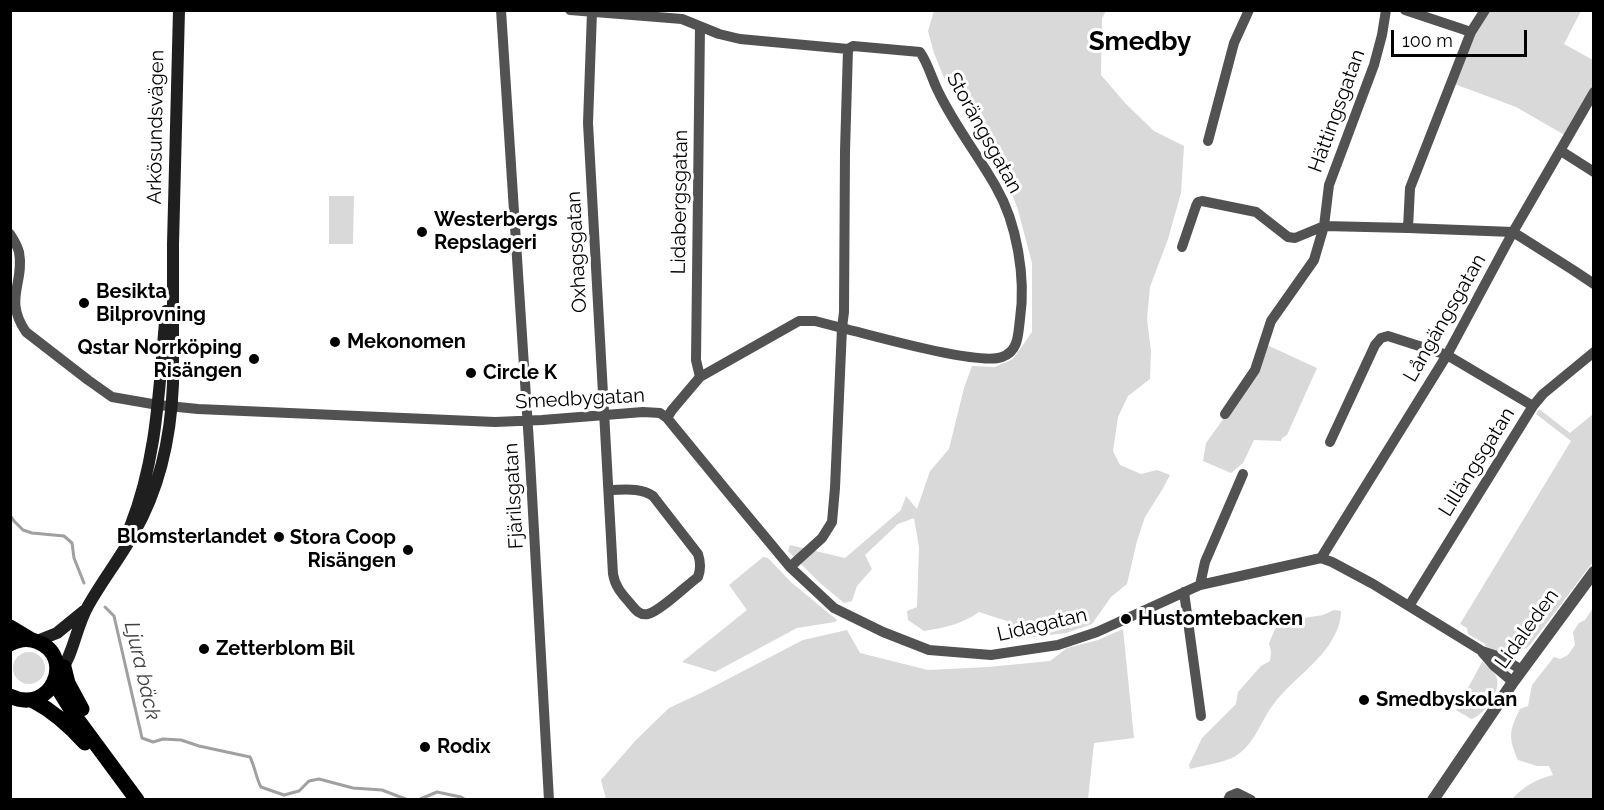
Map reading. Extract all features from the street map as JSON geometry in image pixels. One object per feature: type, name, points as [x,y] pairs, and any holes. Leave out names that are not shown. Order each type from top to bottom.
[{"type":"main road","name":"Arkösundsvägen","points":[[58,676],[86,608],[134,534],[146,510],[163,460],[172,407],[178,10]]},
{"type":"main road","name":"Arkösundsvägen","points":[[116,560],[132,524],[147,475],[158,405],[173,244]]},
{"type":"main road","name":"Arkösundsvägen","points":[[34,640],[57,633],[86,608]]},
{"type":"main road","points":[[10,627],[48,648],[55,659],[58,676],[75,716],[137,800]]},
{"type":"main road","points":[[10,644],[21,639],[34,640]]},
{"type":"main road","points":[[32,700],[48,692],[58,676]]},
{"type":"main road","points":[[10,696],[32,700],[51,711],[75,732],[126,800]]},
{"type":"street","name":"Fjärilsgatan","points":[[501,10],[549,800]]},
{"type":"street","points":[[570,10],[682,19],[719,34],[740,39],[848,49],[844,312],[832,522],[822,538],[790,567]]},
{"type":"street","points":[[1208,141],[1234,43],[1249,10]]},
{"type":"street","name":"Hättingsgatan","points":[[1225,414],[1255,370],[1271,321],[1314,260],[1324,226],[1329,184],[1374,65],[1386,10]]},
{"type":"street","points":[[1405,10],[1471,32]]},
{"type":"street","points":[[1408,228],[1410,188],[1471,32],[1485,10]]},
{"type":"street","name":"Oxhagsgatan","points":[[592,12],[588,123],[613,574],[615,584],[637,612],[647,614],[657,610],[698,577],[701,561],[653,496],[637,490],[609,490]]},
{"type":"street","name":"Lidabergsgatan","points":[[700,26],[696,360],[700,378]]},
{"type":"street","name":"Storängsgatan","points":[[842,328],[961,356],[1000,358],[1010,353],[1017,343],[1023,300],[1016,236],[998,189],[939,94],[926,60],[920,52],[853,46],[848,49]]},
{"type":"street","name":"Långängsgatan","points":[[1321,558],[1447,355],[1513,232],[1593,92]]},
{"type":"street","points":[[1561,151],[1593,172]]},
{"type":"street","points":[[1182,247],[1196,206],[1202,201],[1256,212],[1288,237],[1295,238],[1324,226],[1513,232],[1593,284]]},
{"type":"street","name":"Smedbygatan","points":[[10,234],[19,253],[15,308],[27,332],[112,396],[172,407],[495,422],[651,412],[660,413],[667,418],[700,378],[799,321],[815,321],[842,328]]},
{"type":"street","points":[[1330,442],[1375,345],[1388,336],[1447,355],[1533,406]]},
{"type":"street","name":"Lillängsgatan","points":[[1410,606],[1533,406],[1543,394],[1593,352]]},
{"type":"street","name":"Lidagatan","points":[[667,418],[790,567],[834,608],[874,628],[929,650],[991,655],[1058,645],[1097,632],[1200,585],[1321,558]]},
{"type":"street","points":[[1200,585],[1205,561],[1243,474]]},
{"type":"street","points":[[1321,558],[1350,571],[1482,651],[1500,657],[1522,670]]},
{"type":"street","name":"Lidaleden","points":[[1433,800],[1513,682],[1593,572]]},
{"type":"street","points":[[1184,592],[1202,717]]},
{"type":"street","points":[[1482,651],[1494,666],[1513,682]]},
{"type":"street","points":[[1228,800],[1230,796],[1237,793],[1251,800]]},
{"type":"shaded area","points":[[934,11],[1106,11],[1102,18],[1101,75],[1154,131],[1184,146],[1181,193],[1168,239],[1150,287],[1147,319],[1151,351],[1150,379],[1128,396],[1118,417],[1113,451],[1120,465],[1141,474],[1157,470],[1170,475],[1145,517],[1127,584],[1111,597],[1092,624],[1066,633],[1025,638],[1010,622],[979,612],[953,625],[924,631],[908,620],[907,611],[917,607],[919,547],[914,518],[898,524],[865,555],[872,569],[857,586],[852,601],[844,603],[788,551],[790,545],[845,558],[901,510],[906,496],[917,509],[930,471],[949,449],[964,388],[972,366],[995,367],[1013,359],[1032,332],[1032,263],[1018,210],[1002,168],[981,139],[944,78],[928,31]]},
{"type":"shaded area","points":[[1485,11],[1581,11],[1564,44],[1593,60],[1593,92],[1568,137],[1516,107],[1452,83]]},
{"type":"shaded area","points":[[329,196],[354,196],[353,244],[329,244]]},
{"type":"shaded area","points":[[1267,345],[1317,368],[1287,435],[1281,441],[1254,440],[1243,463],[1231,473],[1203,461],[1206,443],[1224,418]]},
{"type":"shaded area","points":[[1539,409],[1570,433],[1593,414],[1593,562],[1530,645],[1518,652],[1508,654],[1485,646],[1468,634],[1467,628],[1460,624],[1571,441],[1536,414]]},
{"type":"shaded area","points":[[763,557],[768,558],[792,583],[837,620],[797,628],[715,672],[682,662],[747,610],[729,585]]},
{"type":"shaded area","points":[[1593,608],[1593,799],[1512,799],[1530,784],[1553,775],[1549,766],[1537,766],[1518,760],[1511,740],[1512,729],[1520,709],[1528,706],[1532,685],[1554,657],[1560,659],[1568,655],[1575,645],[1573,632]]},
{"type":"shaded area","points":[[1334,610],[1341,611],[1341,615],[1338,628],[1329,645],[1276,700],[1246,747],[1230,759],[1190,769],[1189,765],[1202,738],[1236,704],[1238,692],[1261,666],[1270,661],[1269,643],[1278,622],[1323,615]]},
{"type":"shaded area","points":[[1123,629],[1134,738],[1094,743],[1088,799],[606,799],[601,780],[636,740],[669,708],[803,640],[847,630],[860,653],[928,670],[1050,661],[1067,648],[1098,640]]},
{"type":"shaded area","points":[[29,652],[41,656],[45,668],[41,680],[29,684],[17,680],[13,668],[17,656]]},
{"type":"shaded area","points":[[1482,662],[1496,676],[1497,688],[1486,708],[1471,719],[1456,710]]},
{"type":"waterway","name":"Ljura bäck","points":[[10,515],[23,530],[64,536],[72,543],[74,558],[84,583]]},
{"type":"waterway","name":"Ljura bäck","points":[[105,607],[114,616],[142,738],[153,742],[163,739],[181,740],[250,757],[261,787],[284,795],[299,791],[309,781],[319,779],[353,788],[382,790],[408,800]]},
{"type":"waterway","name":"Ljura bäck","points":[[418,800],[437,792],[466,800]]},
{"type":"place","name":"Westerbergs Repslageri","points":[[422,232]]},
{"type":"place","name":"Besikta Bilprovning","points":[[84,303]]},
{"type":"place","name":"Mekonomen","points":[[335,342]]},
{"type":"place","name":"Qstar Norrköping Risängen","points":[[254,359]]},
{"type":"place","name":"Circle K","points":[[471,373]]},
{"type":"place","name":"Blomsterlandet","points":[[279,537]]},
{"type":"place","name":"Stora Coop Risängen","points":[[408,550]]},
{"type":"place","name":"Hustomtebacken","points":[[1126,619]]},
{"type":"place","name":"Zetterblom Bil","points":[[204,649]]},
{"type":"place","name":"Smedbyskolan","points":[[1364,700]]},
{"type":"place","name":"Rodix","points":[[425,747]]},
{"type":"district","name":"Smedby","points":[[1140,42]]}]
